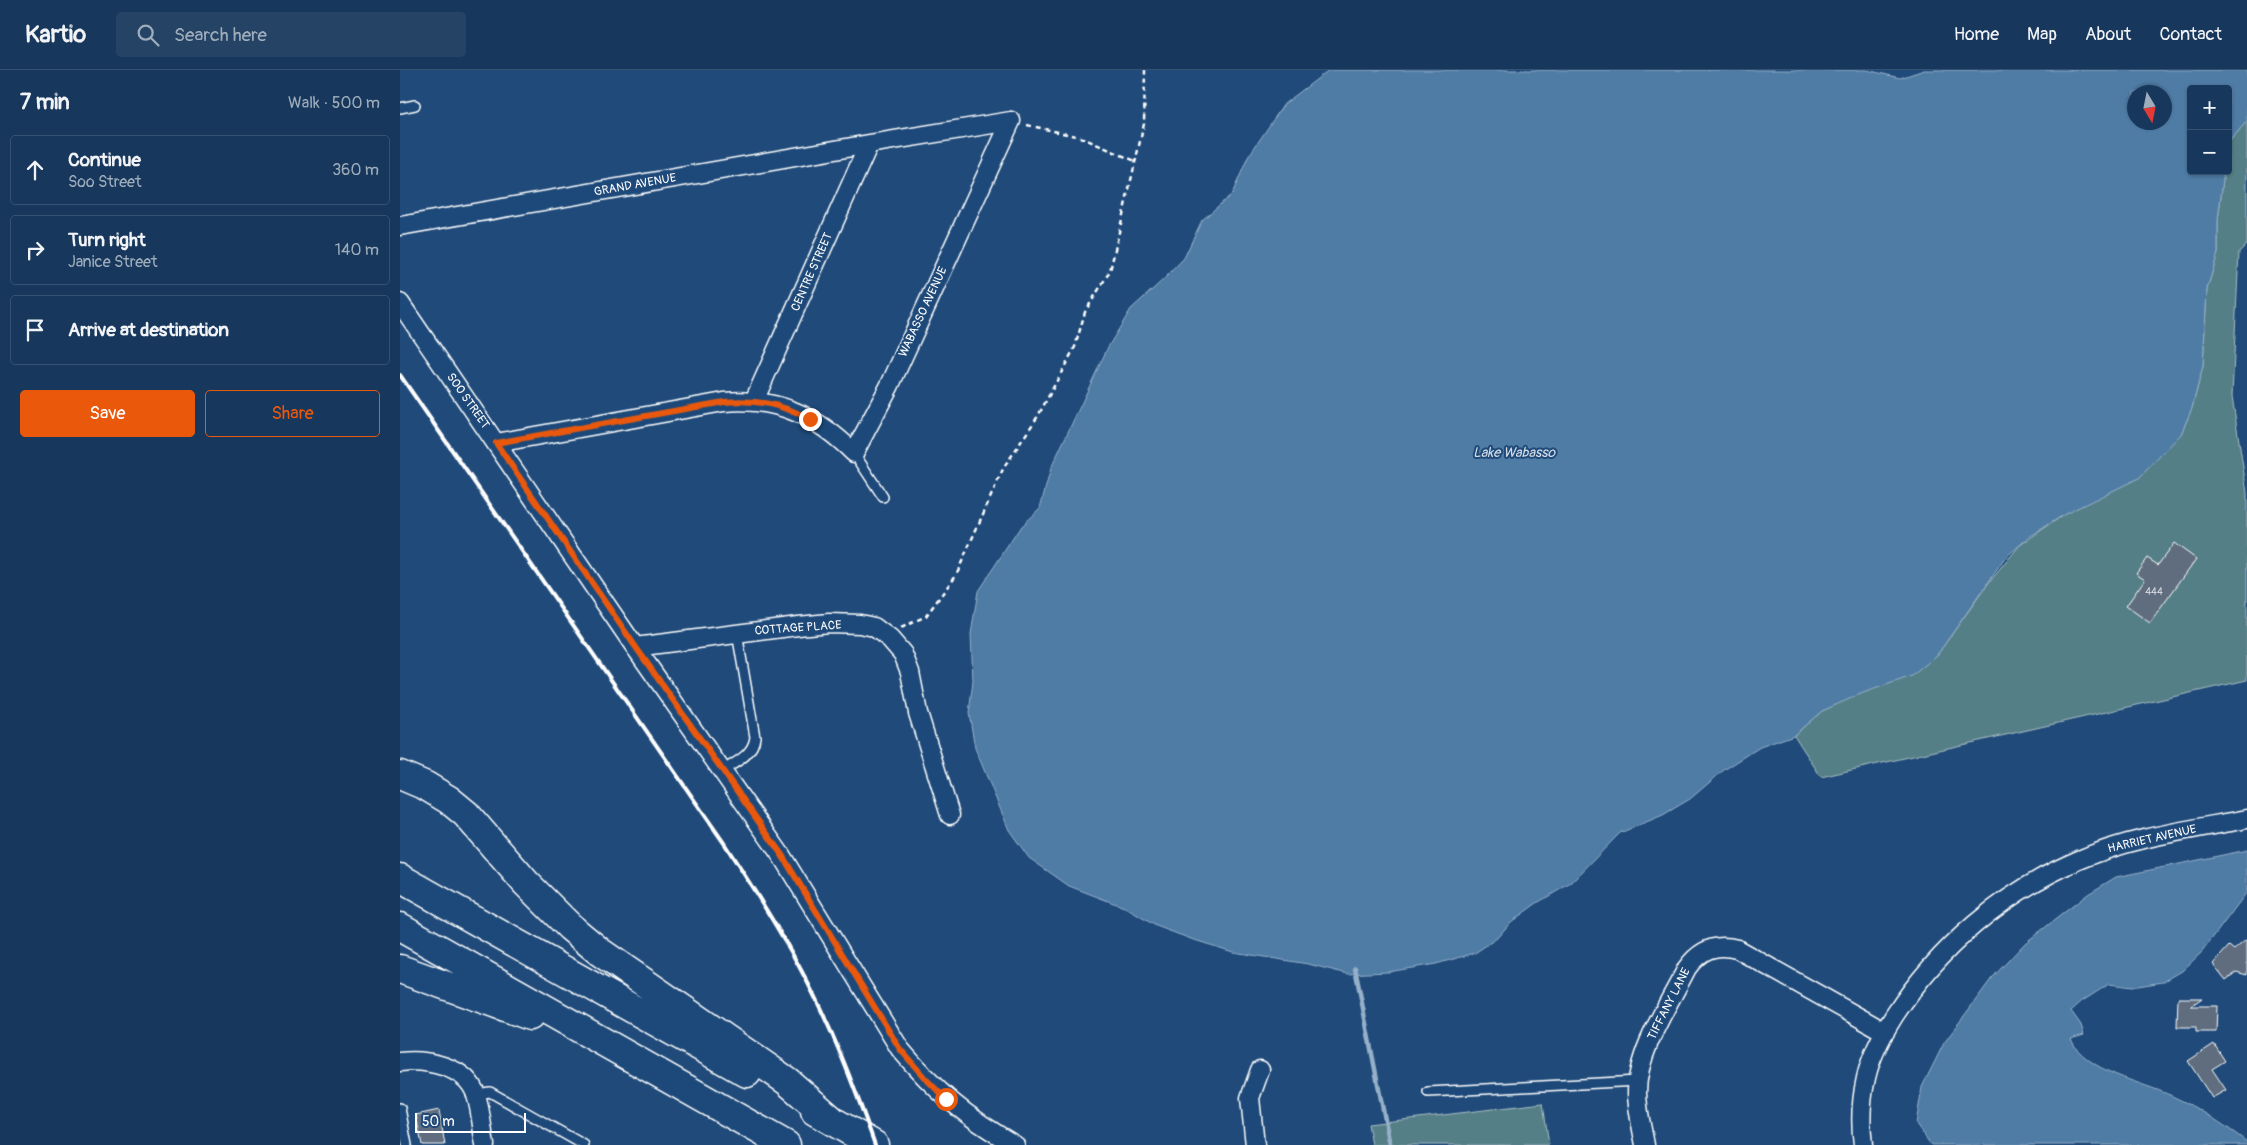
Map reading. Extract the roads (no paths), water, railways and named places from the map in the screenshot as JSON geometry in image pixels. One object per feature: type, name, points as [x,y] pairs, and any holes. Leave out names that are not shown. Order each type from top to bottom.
[{"type":"highway","points":[[400,775],[426,786],[449,800],[466,814],[526,883],[570,927],[600,952],[787,1081],[832,1120]]},
{"type":"highway","points":[[400,878],[874,1145]]},
{"type":"highway","points":[[400,927],[786,1145]]},
{"type":"highway","points":[[400,969],[603,1042]]},
{"type":"street","name":"GRAND AVENUE","points":[[400,226],[1011,121]]},
{"type":"street","name":"WABASSO AVENUE","points":[[854,453],[890,385],[1011,121]]},
{"type":"street","name":"CENTRE STREET","points":[[754,401],[869,144]]},
{"type":"street","name":"SOO STREET","points":[[400,303],[635,646],[782,855],[900,1049],[946,1099],[971,1118],[1014,1145]]},
{"type":"street","points":[[496,443],[724,402],[754,401],[786,408],[810,419],[842,441],[854,453]]},
{"type":"street","name":"COTTAGE PLACE","points":[[635,646],[829,623],[860,624],[874,628],[890,639],[903,654],[910,672],[918,713],[950,815]]},
{"type":"street","name":"HARRIET AVENUE","points":[[1863,1145],[1860,1125],[1863,1092],[1874,1053],[1904,1002],[1950,947],[1981,918],[2040,879],[2078,860],[2118,845],[2153,836],[2247,819]]},
{"type":"street","name":"TIFFANY LANE","points":[[1645,1145],[1639,1111],[1638,1081],[1640,1071],[1648,1048],[1687,968],[1694,958],[1703,951],[1726,946],[1741,951],[1885,1032]]},
{"type":"street","points":[[400,1062],[424,1062],[443,1066],[460,1074],[470,1084],[476,1094],[485,1145]]},
{"type":"street","points":[[1255,1145],[1250,1098],[1260,1070]]},
{"type":"lane","points":[[400,108],[415,105]]},
{"type":"lane","points":[[854,453],[883,497]]},
{"type":"lane","points":[[722,771],[748,754],[754,744],[755,737],[737,633]]},
{"type":"lane","points":[[1428,1092],[1638,1081]]},
{"type":"lane","points":[[476,1094],[490,1092],[584,1145]]},
{"type":"lane","points":[[400,1108],[406,1145]]},
{"type":"water","name":"Lake Wabasso","points":[[1329,70],[1867,70],[1900,78],[1924,70],[2247,70],[2247,121],[2232,138],[2232,85],[2187,85],[2187,175],[2224,175],[2218,220],[2218,253],[2207,289],[2203,366],[2192,408],[2181,434],[2139,478],[2065,514],[2029,537],[2006,557],[1937,655],[1912,676],[1863,693],[1822,711],[1794,735],[1760,747],[1724,770],[1690,799],[1663,815],[1620,833],[1571,883],[1537,903],[1511,922],[1497,938],[1475,953],[1436,964],[1388,972],[1348,974],[1308,964],[1233,952],[1156,926],[1124,907],[1069,886],[1029,858],[1009,830],[975,748],[969,713],[973,681],[971,634],[978,591],[1021,526],[1040,508],[1051,468],[1108,347],[1131,309],[1184,258],[1202,220],[1232,194],[1248,157],[1284,104]]},
{"type":"water","points":[[2247,850],[2247,892],[2202,952],[2182,971],[2163,982],[2132,987],[2109,984],[2081,1002],[2071,1011],[2081,1025],[2084,1035],[2071,1039],[2078,1050],[2101,1068],[2172,1096],[2192,1106],[2229,1129],[2247,1142],[2247,1145],[1931,1145],[1916,1124],[1922,1087],[1944,1043],[1992,978],[2025,943],[2088,894],[2116,877]]},
{"type":"waterway","points":[[1355,968],[1390,1145]]},
{"type":"railway","points":[[400,375],[724,843],[764,906],[792,954],[822,1012],[850,1078],[875,1145]]}]
